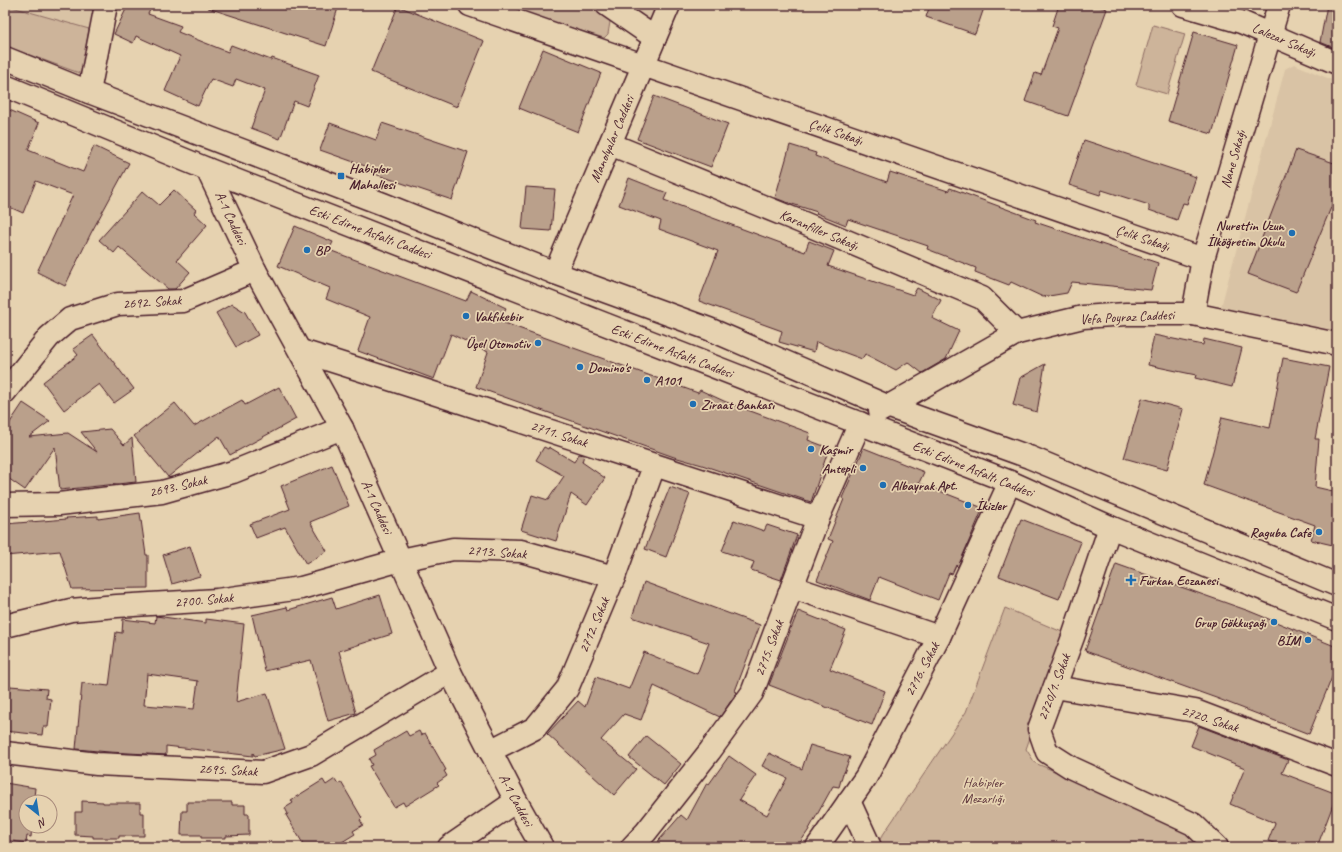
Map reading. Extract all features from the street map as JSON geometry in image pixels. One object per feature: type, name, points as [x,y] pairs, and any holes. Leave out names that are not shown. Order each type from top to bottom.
[{"type":"street","points":[[89,92],[106,5]]},
{"type":"street","name":"Çelik Sokağı","points":[[470,5],[1203,259]]},
{"type":"street","points":[[607,5],[655,38]]},
{"type":"street","name":"Manolyalar Caddesi","points":[[555,273],[669,5]]},
{"type":"street","name":"Lalezar Sokağı","points":[[1183,5],[1241,22],[1337,63]]},
{"type":"street","name":"Nane Sokağı","points":[[1194,314],[1203,259],[1279,5]]},
{"type":"street","name":"Eski Edirne Asfaltı Caddesi","points":[[5,58],[220,143],[383,204],[555,273],[709,329],[887,406],[1029,457],[1337,585]]},
{"type":"street","name":"Eski Edirne Asfaltı Caddesi","points":[[5,86],[207,169],[1010,482],[1110,527],[1337,619]]},
{"type":"street","points":[[207,169],[220,143]]},
{"type":"street","name":"Karanfiller Sokağı","points":[[610,144],[982,298],[1016,333]]},
{"type":"street","name":"A-1 Caddesi","points":[[207,169],[256,270],[342,428],[450,672],[516,801],[542,847]]},
{"type":"street","name":"2692. Sokak","points":[[5,392],[49,337],[70,319],[118,304],[183,301],[256,270]]},
{"type":"street","name":"Vefa Poyraz Caddesi","points":[[860,423],[887,406],[1016,333],[1083,317],[1126,314],[1194,314],[1337,344]]},
{"type":"street","name":"2711. Sokak","points":[[300,351],[450,398],[654,466],[818,518]]},
{"type":"street","name":"2715. Sokak","points":[[632,847],[646,832],[710,751],[752,693],[818,518],[860,423]]},
{"type":"street","name":"2693. Sokak","points":[[5,505],[60,504],[162,492],[233,472],[342,428]]},
{"type":"street","name":"2712. Sokak","points":[[490,751],[535,728],[568,689],[614,577],[654,466]]},
{"type":"street","name":"2716. Sokak","points":[[817,847],[866,777],[939,637],[1010,482]]},
{"type":"street","name":"2720/1. Sokak","points":[[1110,527],[1039,729],[1047,752],[1072,768],[1193,824],[1217,847]]},
{"type":"street","name":"2713. Sokak","points":[[401,560],[453,550],[521,550],[614,577]]},
{"type":"street","name":"2700. Sokak","points":[[5,626],[71,610],[217,600],[301,588],[401,560]]},
{"type":"street","points":[[792,587],[939,637]]},
{"type":"street","name":"2695. Sokak","points":[[5,753],[97,764],[263,772],[311,754],[450,672]]},
{"type":"street","name":"2720. Sokak","points":[[1055,687],[1195,711],[1337,765]]},
{"type":"street","points":[[450,847],[516,801]]},
{"type":"street","points":[[849,801],[870,847]]},
{"type":"shaded area","points":[[5,5],[93,5],[89,29]]},
{"type":"shaded area","points":[[601,5],[668,5],[652,41]]},
{"type":"shaded area","points":[[1294,64],[1337,82],[1337,331],[1221,307],[1285,69]]},
{"type":"green space","points":[[5,5],[89,29],[82,74],[5,46]]},
{"type":"green space","points":[[498,5],[595,5],[611,16],[608,34],[604,38]]},
{"type":"green space","points":[[1153,25],[1185,34],[1167,94],[1136,85]]},
{"type":"green space","name":"Habipler Mezarlığı","points":[[1005,608],[1067,634],[1026,749],[1035,763],[1187,826],[1210,847],[877,847],[876,845],[966,712]]},
{"type":"building","points":[[128,5],[139,5],[150,10],[148,14],[181,26],[178,32],[228,52],[231,45],[271,60],[272,58],[319,75],[307,106],[294,101],[280,139],[251,128],[265,90],[236,79],[233,87],[211,79],[198,106],[165,91],[180,56],[136,36],[133,43],[114,34]]},
{"type":"building","points":[[209,5],[339,5],[326,46],[208,8]]},
{"type":"building","points":[[930,5],[985,5],[975,34],[926,17]]},
{"type":"building","points":[[1059,5],[1095,5],[1107,9],[1068,116],[1025,101],[1035,73],[1041,75],[1058,28],[1052,26]]},
{"type":"building","points":[[1327,5],[1337,5],[1337,49],[1320,42]]},
{"type":"building","points":[[398,6],[484,41],[457,107],[371,72]]},
{"type":"building","points":[[1194,32],[1238,45],[1212,134],[1168,121]]},
{"type":"building","points":[[543,49],[601,73],[578,132],[519,108]]},
{"type":"building","points":[[654,96],[728,124],[711,167],[637,139]]},
{"type":"building","points":[[5,108],[39,123],[28,150],[83,172],[94,146],[129,163],[91,233],[65,286],[37,272],[73,195],[36,181],[23,213],[5,205]]},
{"type":"building","points":[[330,123],[376,140],[382,123],[468,152],[452,200],[366,171],[368,167],[320,150]]},
{"type":"building","points":[[1084,140],[1196,177],[1187,204],[1183,203],[1177,220],[1149,210],[1149,205],[1102,190],[1100,195],[1069,185]]},
{"type":"building","points":[[790,145],[816,153],[815,156],[887,182],[890,172],[948,191],[950,188],[1036,220],[1035,222],[1158,263],[1151,290],[1072,282],[1067,293],[1043,297],[1011,282],[1009,285],[975,272],[976,268],[927,249],[928,246],[848,219],[846,225],[816,213],[817,212],[775,198]]},
{"type":"building","name":"Nurettin Uzun İlköğretim Okulu","points":[[1296,150],[1337,164],[1337,193],[1296,292],[1248,274]]},
{"type":"building","points":[[629,178],[667,193],[664,200],[805,252],[809,241],[834,251],[828,266],[913,295],[917,288],[941,300],[932,318],[959,331],[946,359],[922,373],[908,362],[896,370],[865,354],[862,359],[816,342],[814,352],[779,342],[782,331],[699,301],[718,251],[659,229],[661,221],[619,205]]},
{"type":"building","points":[[526,187],[555,189],[551,231],[522,229]]},
{"type":"building","points":[[174,190],[196,210],[194,213],[207,225],[177,260],[190,272],[175,289],[168,289],[119,247],[114,253],[99,240],[143,191],[159,205]]},
{"type":"building","points":[[295,226],[333,242],[329,250],[466,301],[471,291],[506,308],[499,321],[698,393],[700,390],[726,402],[810,433],[808,440],[829,448],[811,502],[674,457],[476,387],[488,352],[451,334],[434,379],[358,351],[370,317],[326,299],[330,288],[278,266]]},
{"type":"building","points":[[232,304],[245,312],[258,335],[236,347],[216,313]]},
{"type":"building","points":[[93,335],[134,389],[114,403],[99,384],[64,410],[43,382],[78,355],[73,349]]},
{"type":"building","points":[[1154,335],[1203,345],[1204,339],[1242,348],[1232,387],[1195,378],[1196,375],[1148,365]]},
{"type":"building","points":[[1283,358],[1329,367],[1315,439],[1319,439],[1315,487],[1337,492],[1337,546],[1311,540],[1315,525],[1204,485],[1222,417],[1270,428]]},
{"type":"building","points":[[1045,364],[1037,412],[1013,405],[1020,378]]},
{"type":"building","points":[[279,387],[296,419],[230,455],[219,436],[168,477],[134,436],[175,403],[194,426],[242,400],[245,405]]},
{"type":"building","points":[[1142,398],[1183,409],[1167,470],[1124,458]]},
{"type":"building","points":[[23,403],[50,421],[29,437],[68,433],[97,452],[81,432],[110,429],[124,445],[132,438],[136,482],[60,490],[55,447],[25,490],[5,476],[5,430]]},
{"type":"building","points":[[544,447],[548,449],[549,447],[574,462],[579,454],[584,455],[582,462],[605,478],[587,505],[571,494],[556,541],[521,530],[532,495],[548,500],[564,476],[536,460]]},
{"type":"building","points":[[864,448],[924,472],[919,483],[983,508],[958,567],[956,565],[952,574],[949,573],[938,600],[879,577],[870,600],[817,580],[833,541],[828,539],[844,499],[842,498]]},
{"type":"building","points":[[332,465],[349,506],[310,522],[327,551],[306,564],[285,527],[256,538],[250,524],[290,509],[281,486]]},
{"type":"building","points":[[670,487],[690,494],[666,557],[645,549]]},
{"type":"building","points":[[140,513],[146,555],[148,555],[148,588],[72,589],[60,551],[5,556],[5,524],[98,516],[98,519]]},
{"type":"building","points":[[1021,519],[1081,542],[1059,599],[999,576]]},
{"type":"building","points":[[734,520],[764,531],[767,525],[797,535],[781,580],[751,570],[754,562],[722,551]]},
{"type":"building","points":[[190,546],[200,576],[172,584],[163,555]]},
{"type":"building","points":[[1116,564],[1249,611],[1337,647],[1337,665],[1309,734],[1216,698],[1085,651]]},
{"type":"building","points":[[644,582],[760,625],[735,691],[737,692],[720,717],[654,686],[641,720],[624,714],[601,740],[636,769],[614,795],[547,734],[578,701],[585,707],[596,677],[629,689],[644,652],[697,674],[709,643],[632,617]]},
{"type":"building","points":[[380,595],[392,634],[339,651],[356,713],[328,721],[311,660],[265,671],[252,615],[287,607],[288,610],[332,597],[336,609]]},
{"type":"building","points":[[798,611],[846,630],[830,669],[885,691],[872,725],[769,685]]},
{"type":"building","points":[[156,616],[206,623],[206,619],[244,624],[236,702],[267,693],[285,749],[255,756],[253,753],[253,756],[166,746],[166,755],[76,749],[82,683],[109,686],[116,632],[122,633],[123,619],[155,623]],"holes":[[[147,674],[198,681],[194,709],[144,705]]]},
{"type":"building","points":[[10,686],[47,689],[46,698],[51,699],[48,727],[43,727],[42,735],[5,731],[5,694],[9,695]]},
{"type":"building","points":[[1199,726],[1288,760],[1282,773],[1337,794],[1317,847],[1284,847],[1268,841],[1275,823],[1230,804],[1245,768],[1191,746]]},
{"type":"building","points":[[406,731],[409,736],[419,731],[421,735],[425,733],[446,770],[444,771],[447,776],[437,783],[439,785],[405,806],[403,802],[394,807],[369,766],[372,765],[369,759],[376,755],[374,750]]},
{"type":"building","points":[[646,736],[681,764],[664,785],[629,757]]},
{"type":"building","points":[[810,745],[850,757],[839,787],[833,786],[808,831],[797,847],[653,847],[681,815],[687,820],[707,783],[709,784],[729,756],[756,775],[739,800],[767,815],[787,778],[762,766],[769,753],[802,769]]},
{"type":"building","points":[[335,779],[338,784],[341,782],[362,818],[360,820],[363,825],[353,831],[355,834],[334,847],[305,847],[286,815],[288,814],[285,808],[293,803],[291,800],[323,780],[326,785]]},
{"type":"building","points":[[5,783],[35,788],[34,794],[18,794],[18,834],[31,834],[31,837],[27,836],[26,843],[5,840]]},
{"type":"building","points":[[82,801],[103,803],[140,803],[140,813],[144,813],[144,836],[93,838],[93,836],[75,835],[75,812],[82,812]]},
{"type":"building","points":[[187,802],[232,802],[232,805],[245,805],[245,814],[249,814],[249,835],[226,836],[226,838],[201,838],[201,835],[181,835],[182,811],[187,811]]},
{"type":"place","name":"Habipler Mahallesi","points":[[341,176]]},
{"type":"place","name":"Nurettin Uzun İlköğretim Okulu","points":[[1292,233]]},
{"type":"place","name":"BP","points":[[307,250]]},
{"type":"place","name":"Vakfıkebir","points":[[466,316]]},
{"type":"place","name":"Üçel Otomotiv","points":[[538,343]]},
{"type":"place","name":"Domino's","points":[[580,367]]},
{"type":"place","name":"A101","points":[[647,380]]},
{"type":"place","name":"Ziraat Bankası","points":[[693,404]]},
{"type":"place","name":"Kaşmir","points":[[811,449]]},
{"type":"place","name":"Antepli","points":[[863,468]]},
{"type":"place","name":"Albayrak Apt.","points":[[883,485]]},
{"type":"place","name":"İkizler","points":[[968,505]]},
{"type":"place","name":"Raguba Cafe","points":[[1319,532]]},
{"type":"place","name":"Furkan Eczanesi","points":[[1131,580]]},
{"type":"place","name":"Grup Gökkuşağı","points":[[1274,622]]},
{"type":"place","name":"BİM","points":[[1308,640]]}]
